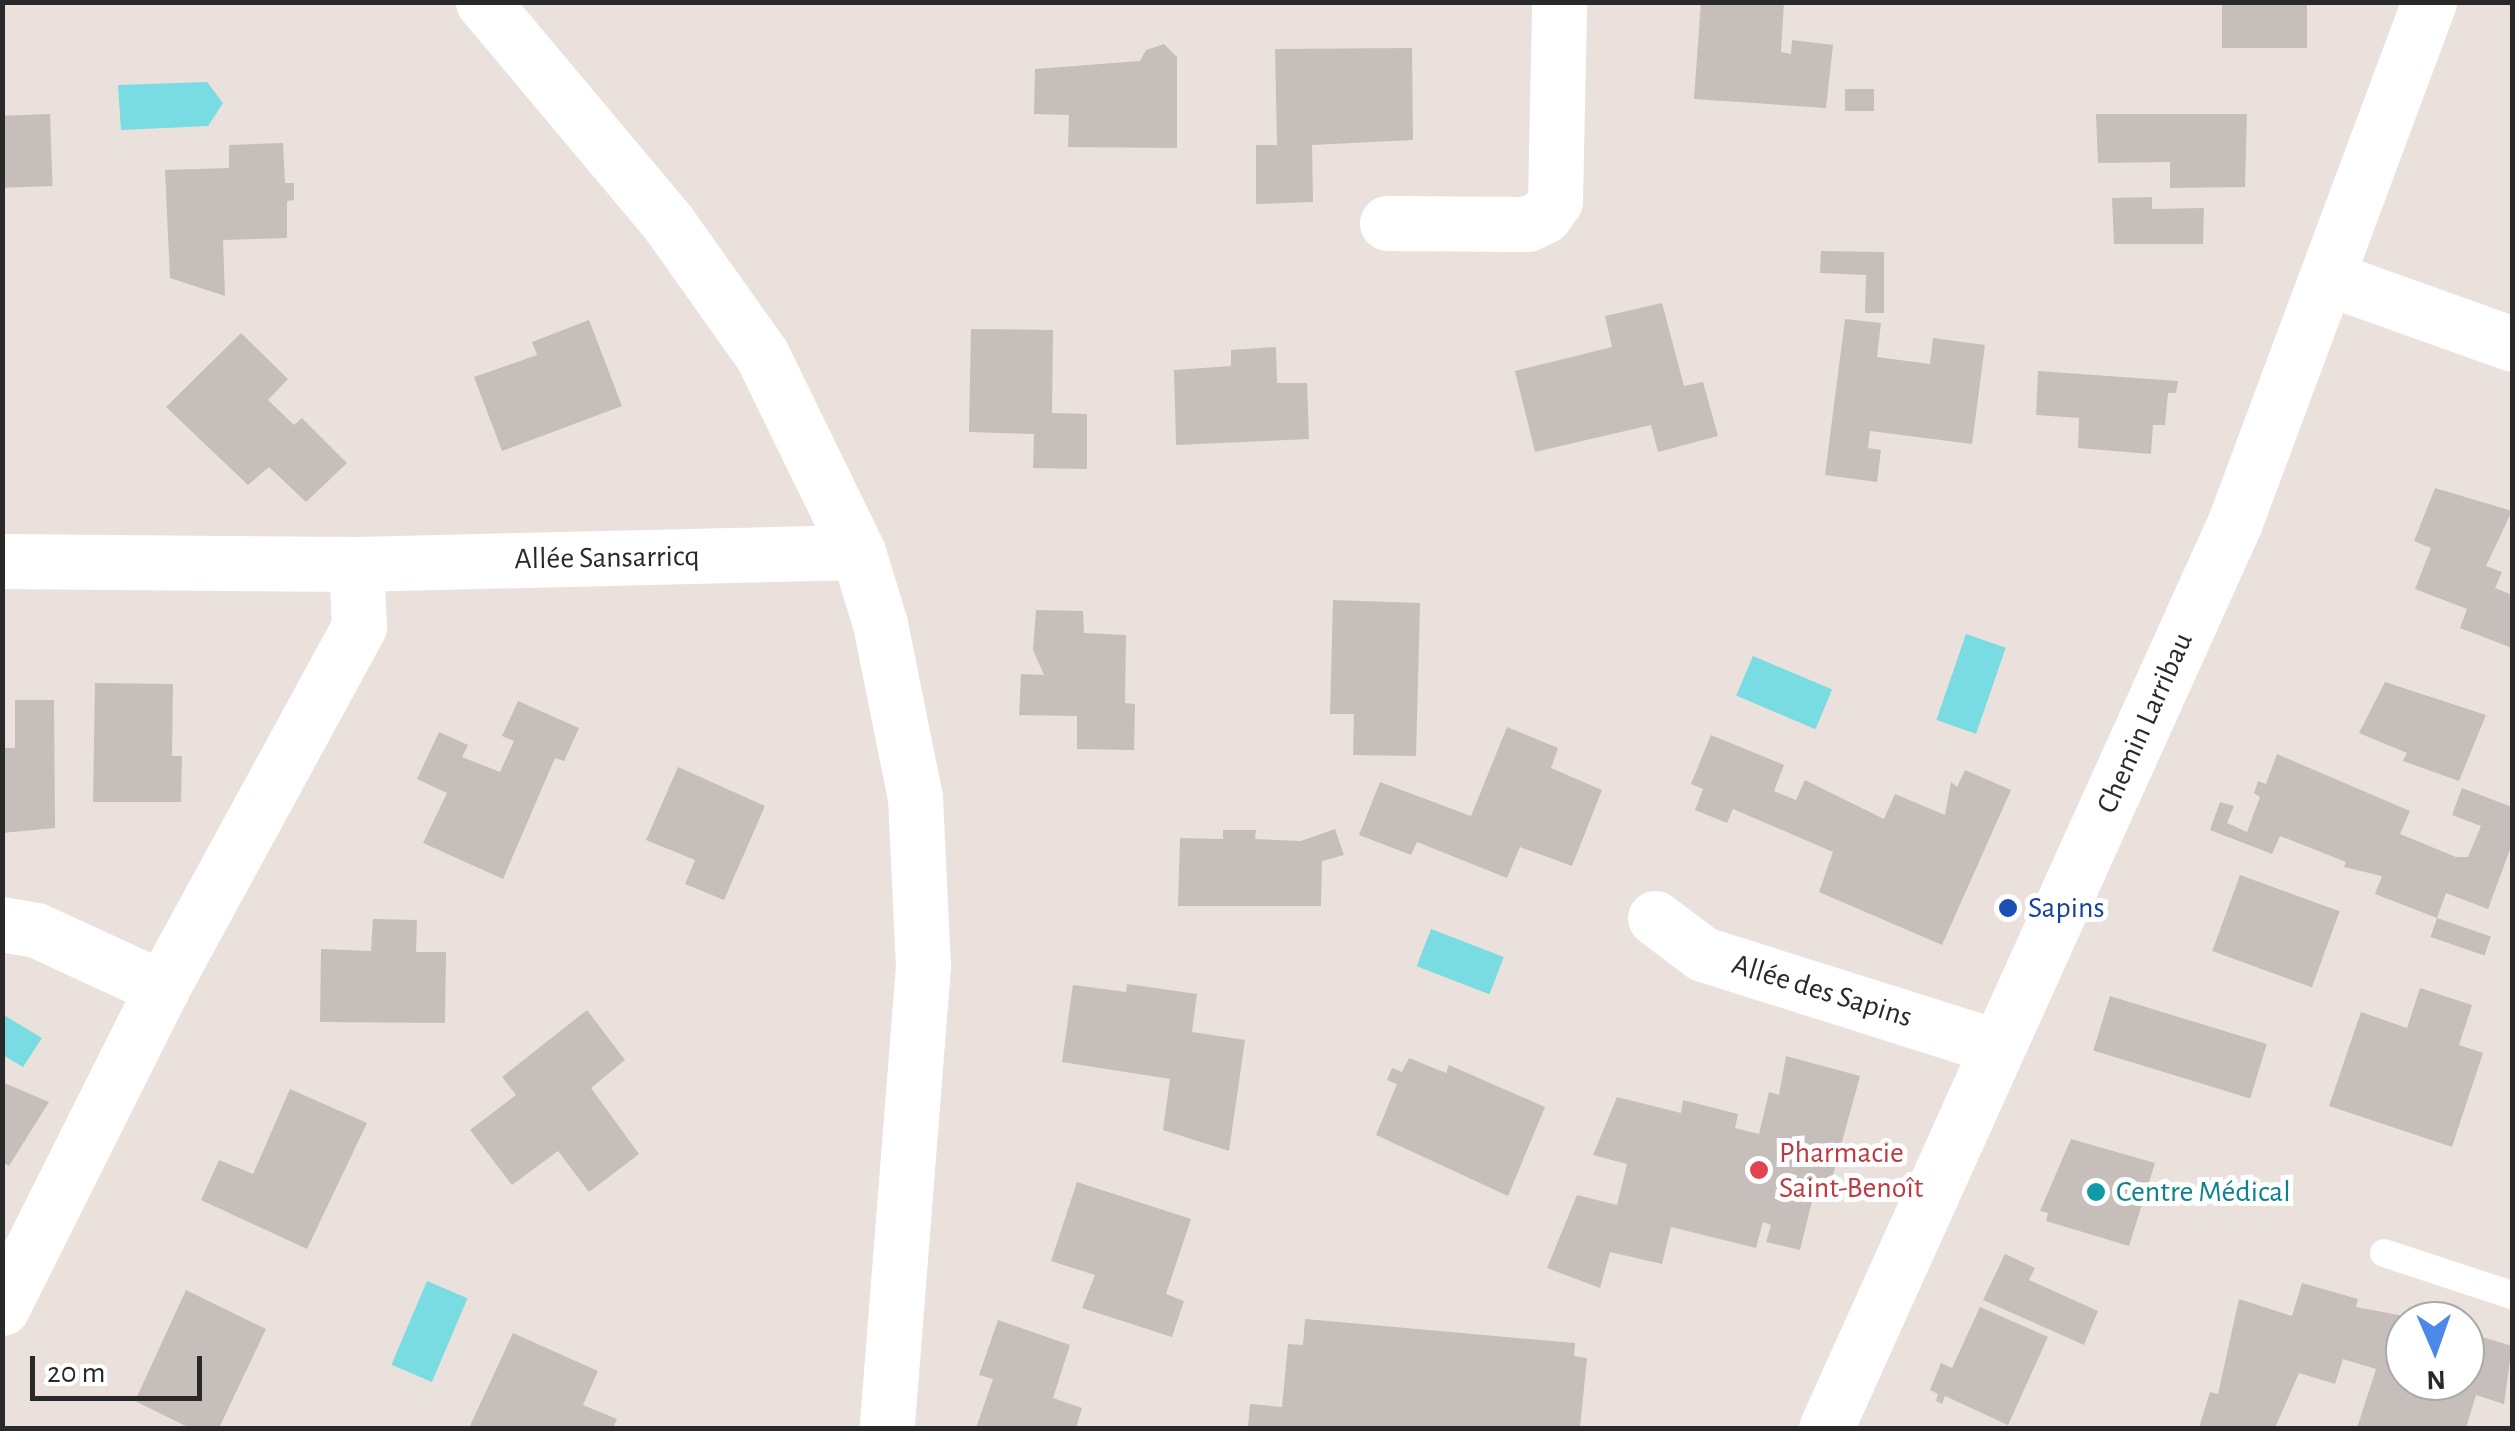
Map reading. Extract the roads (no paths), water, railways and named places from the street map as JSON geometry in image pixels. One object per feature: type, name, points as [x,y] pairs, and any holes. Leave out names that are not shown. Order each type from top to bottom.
[{"type":"street","points":[[483,2],[669,224],[762,355],[858,552],[915,797],[923,966],[887,1428]]},
{"type":"street","points":[[1386,223],[1527,224],[1544,216],[1554,201],[1559,2]]},
{"type":"street","name":"Chemin Larribau","points":[[1826,1428],[2235,522],[2429,2]]},
{"type":"street","points":[[2328,278],[2512,344]]},
{"type":"street","name":"Allée Sansarricq","points":[[2,562],[356,564],[858,552]]},
{"type":"street","points":[[2,1308],[162,988],[359,627],[356,564]]},
{"type":"street","name":"Allée des Sapins","points":[[1655,918],[1703,954],[1998,1046]]},
{"type":"street","points":[[2,924],[36,930],[162,988]]},
{"type":"lane","points":[[2384,1253],[2512,1295]]},
{"type":"water","points":[[207,82],[223,103],[208,126],[121,130],[118,85]]},
{"type":"water","points":[[1966,634],[2006,648],[1976,734],[1936,720]]},
{"type":"water","points":[[1753,656],[1832,690],[1815,729],[1736,696]]},
{"type":"water","points":[[1431,929],[1504,957],[1489,994],[1417,966]]},
{"type":"water","points":[[2,1014],[42,1038],[23,1067],[3,1055]]},
{"type":"water","points":[[427,1281],[468,1298],[432,1382],[391,1365]]},
{"type":"place","name":"Sapins","points":[[2008,908]]},
{"type":"place","name":"Pharmacie Saint-Benoît","points":[[1759,1170]]},
{"type":"place","name":"Centre Médical","points":[[2096,1192]]}]
